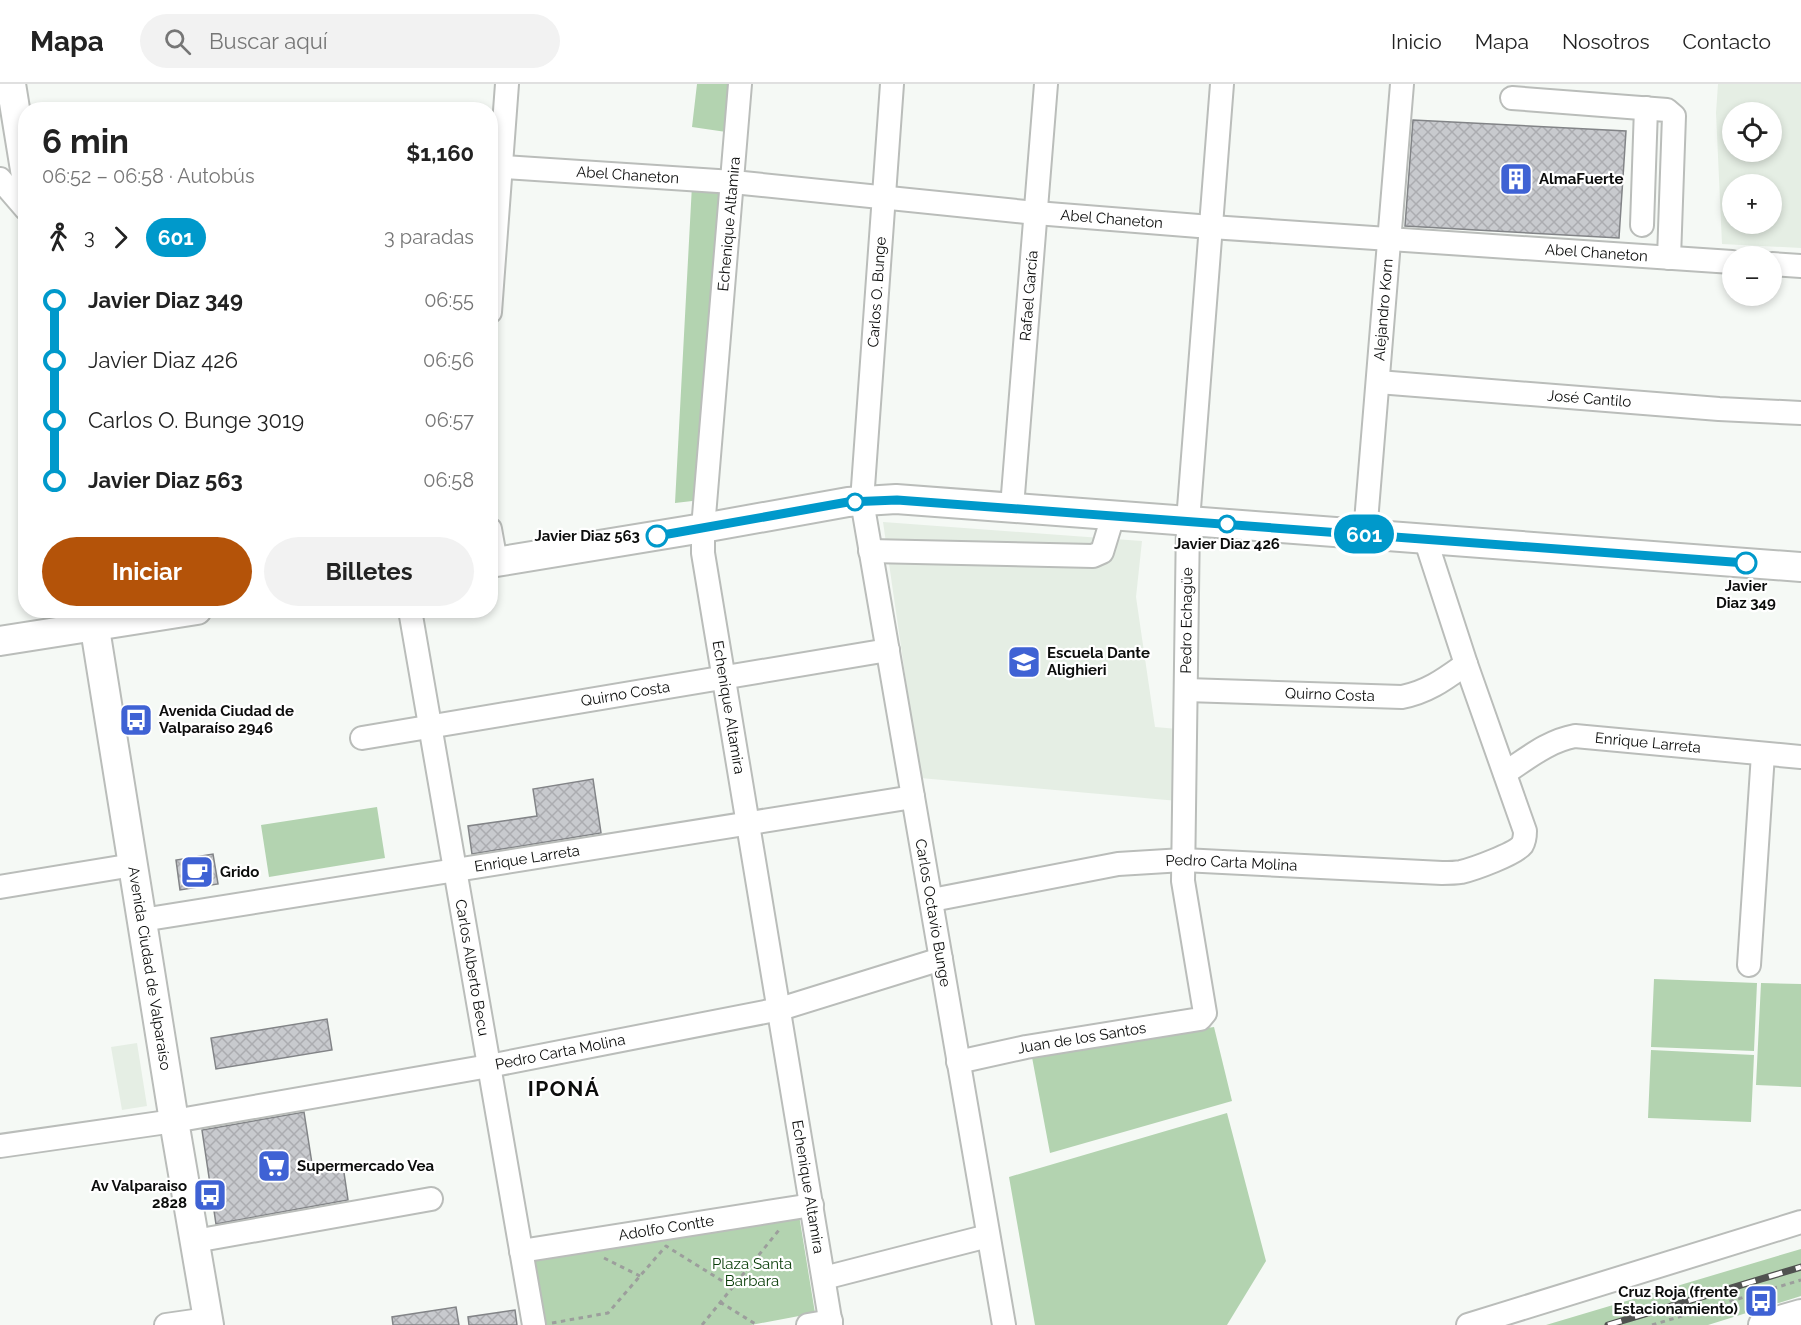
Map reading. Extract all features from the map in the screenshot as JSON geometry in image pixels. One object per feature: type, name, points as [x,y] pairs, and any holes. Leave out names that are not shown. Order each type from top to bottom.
[{"type":"main road","points":[[11,84],[18,127]]},
{"type":"main road","points":[[498,561],[862,501],[897,500],[1801,567]]},
{"type":"main road","points":[[0,641],[94,619]]},
{"type":"main road","name":"Avenida Ciudad de Valparaíso","points":[[94,619],[208,1322]]},
{"type":"main road","points":[[1764,1325],[1801,1314]]},
{"type":"street","points":[[498,146],[507,84]]},
{"type":"street","name":"Echenique Altamira","points":[[740,84],[703,528],[704,553],[747,824],[780,1009],[805,1206],[824,1278],[831,1323]]},
{"type":"street","name":"Carlos O. Bunge","points":[[862,501],[891,84]]},
{"type":"street","name":"Rafael García","points":[[1012,507],[1046,84]]},
{"type":"street","name":"Pedro Echagüe","points":[[1204,1013],[1183,881],[1188,521],[1222,84]]},
{"type":"street","name":"Alejandro Korn","points":[[1365,534],[1402,84]]},
{"type":"street","points":[[1512,98],[1667,110],[1674,116],[1669,258]]},
{"type":"street","points":[[1641,225],[1646,108]]},
{"type":"street","name":"Abel Chaneton","points":[[498,166],[733,182],[1036,213],[1211,227],[1722,261]]},
{"type":"street","points":[[0,179],[18,200]]},
{"type":"street","points":[[1782,265],[1801,266]]},
{"type":"street","name":"José Cantilo","points":[[1378,382],[1719,409],[1801,413]]},
{"type":"street","name":"Carlos Octavio Bunge","points":[[862,501],[1004,1325]]},
{"type":"street","points":[[870,551],[1093,556],[1102,552],[1113,516]]},
{"type":"street","points":[[1425,538],[1505,773]]},
{"type":"street","name":"Carlos Alberto Becu","points":[[411,618],[521,1251],[543,1324]]},
{"type":"street","name":"Quirno Costa","points":[[362,738],[888,650]]},
{"type":"street","name":"Quirno Costa","points":[[1185,690],[1402,698],[1433,688],[1466,664]]},
{"type":"street","name":"Enrique Larreta","points":[[1505,773],[1546,746],[1560,739],[1575,736],[1801,757]]},
{"type":"street","points":[[1749,965],[1763,754]]},
{"type":"street","name":"Pedro Carta Molina","points":[[932,900],[1118,864],[1183,860],[1458,873],[1515,851],[1525,839],[1505,773]]},
{"type":"street","name":"Enrique Larreta","points":[[142,920],[913,797]]},
{"type":"street","points":[[0,887],[133,865]]},
{"type":"street","name":"Pedro Carta Molina","points":[[0,1146],[174,1121],[489,1066],[780,1009],[941,959]]},
{"type":"street","name":"Juan de los Santos","points":[[958,1062],[1026,1047],[1200,1019],[1204,1013]]},
{"type":"street","points":[[195,1241],[430,1199]]},
{"type":"street","name":"Adolfo Contte","points":[[521,1251],[805,1206]]},
{"type":"street","points":[[1468,1325],[1801,1222]]},
{"type":"street","points":[[824,1278],[988,1236]]},
{"type":"street","points":[[166,1325],[208,1322]]},
{"type":"street","points":[[808,1325],[831,1323]]},
{"type":"path","points":[[702,1325],[732,1287],[805,1206]]},
{"type":"path","points":[[575,1243],[640,1276]]},
{"type":"path","points":[[543,1324],[608,1313],[666,1246],[732,1287]]},
{"type":"path","points":[[1652,1325],[1801,1280]]},
{"type":"path","points":[[720,1302],[757,1325]]},
{"type":"shaded area","points":[[1718,84],[1801,84],[1801,248],[1722,244],[1716,113]]},
{"type":"shaded area","name":"Escuela Dante Alighieri","points":[[883,522],[1142,541],[1136,597],[1155,727],[1178,729],[1178,801],[920,778]]},
{"type":"shaded area","points":[[137,1043],[147,1106],[122,1110],[111,1047]]},
{"type":"green space","points":[[697,84],[735,84],[733,133],[692,127]]},
{"type":"green space","points":[[692,185],[725,191],[701,500],[675,503]]},
{"type":"green space","points":[[377,807],[385,858],[269,877],[261,825]]},
{"type":"green space","points":[[1654,979],[1757,983],[1754,1051],[1651,1047]]},
{"type":"green space","points":[[1761,983],[1801,984],[1801,1087],[1756,1085]]},
{"type":"green space","points":[[1214,1027],[1232,1101],[1050,1153],[1031,1052]]},
{"type":"green space","points":[[1651,1050],[1754,1055],[1751,1122],[1648,1118]]},
{"type":"green space","points":[[1227,1113],[1266,1261],[1227,1325],[1035,1325],[1009,1177]]},
{"type":"green space","name":"Plaza Santa Barbara","points":[[799,1215],[815,1313],[751,1325],[546,1325],[533,1255]]},
{"type":"green space","points":[[1801,1249],[1801,1296],[1708,1325],[1546,1325]]},
{"type":"building","name":"AlmaFuerte","points":[[1413,120],[1626,131],[1619,238],[1405,226]]},
{"type":"building","points":[[593,779],[601,833],[472,854],[468,826],[537,816],[533,789]]},
{"type":"building","name":"Grido","points":[[213,854],[218,884],[180,890],[176,860]]},
{"type":"building","points":[[327,1019],[332,1050],[216,1069],[211,1038]]},
{"type":"building","points":[[304,1112],[313,1170],[343,1166],[348,1200],[216,1224],[202,1130]]},
{"type":"building","points":[[456,1307],[459,1325],[393,1325],[392,1317]]},
{"type":"building","points":[[515,1310],[517,1325],[469,1325],[468,1317]]},
{"type":"railway","points":[[1608,1325],[1801,1267]]},
{"type":"bus line","name":"601","points":[[657,536],[848,502],[897,500],[1746,563]]},
{"type":"place","name":"AlmaFuerte","points":[[1516,179]]},
{"type":"place","name":"Javier Diaz 426","points":[[1227,524]]},
{"type":"place","name":"Javier Diaz 563","points":[[657,536]]},
{"type":"place","name":"Javier Diaz 349","points":[[1746,563]]},
{"type":"place","name":"Escuela Dante Alighieri","points":[[1024,662]]},
{"type":"place","name":"Avenida Ciudad de Valparaíso 2946","points":[[136,720]]},
{"type":"place","name":"Grido","points":[[197,872]]},
{"type":"place","name":"Supermercado Vea","points":[[274,1166]]},
{"type":"place","name":"Av Valparaiso 2828","points":[[210,1195]]},
{"type":"place","name":"Cruz Roja (frente Estacionamiento)","points":[[1761,1301]]},
{"type":"district","name":"IPONÁ","points":[[564,1088]]}]
